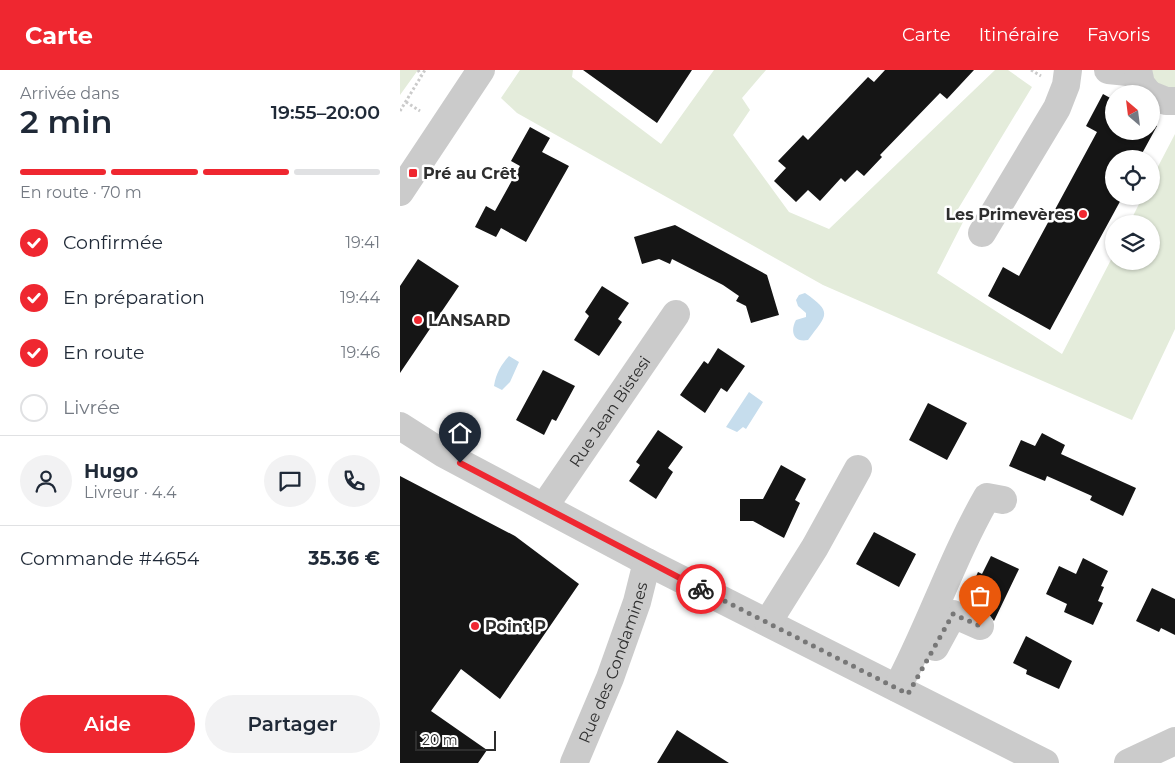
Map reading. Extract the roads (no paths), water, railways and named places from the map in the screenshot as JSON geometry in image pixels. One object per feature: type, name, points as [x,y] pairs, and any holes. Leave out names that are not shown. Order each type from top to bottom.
[{"type":"street","points":[[400,192],[481,70]]},
{"type":"street","points":[[982,233],[1057,108],[1066,85],[1068,70]]},
{"type":"street","points":[[1108,70],[1144,83],[1166,102],[1175,101]]},
{"type":"street","name":"Rue Jean Bistesi","points":[[544,507],[676,314]]},
{"type":"street","points":[[400,426],[444,454],[647,562],[1045,763]]},
{"type":"street","points":[[768,622],[815,547],[858,469]]},
{"type":"street","points":[[903,691],[916,653],[967,530],[987,497],[1003,500]]},
{"type":"street","name":"Rue des Condamines","points":[[574,763],[610,678],[637,602],[647,562]]},
{"type":"street","points":[[903,691],[953,614],[980,626]]},
{"type":"street","points":[[1128,763],[1166,750]]},
{"type":"water","points":[[805,293],[820,305],[824,315],[808,340],[799,340],[793,332],[794,324],[796,320],[806,317],[806,313],[798,306],[796,300],[799,295]]},
{"type":"water","points":[[509,356],[519,362],[510,382],[502,390],[494,386],[495,381],[499,370]]},
{"type":"water","points":[[749,392],[763,402],[746,429],[743,427],[737,432],[726,427]]},
{"type":"place","name":"Pré au Crêt","points":[[413,173]]},
{"type":"place","name":"Les Primevères","points":[[1083,214]]},
{"type":"place","name":"LANSARD","points":[[418,320]]},
{"type":"place","name":"Point P","points":[[475,626]]}]
